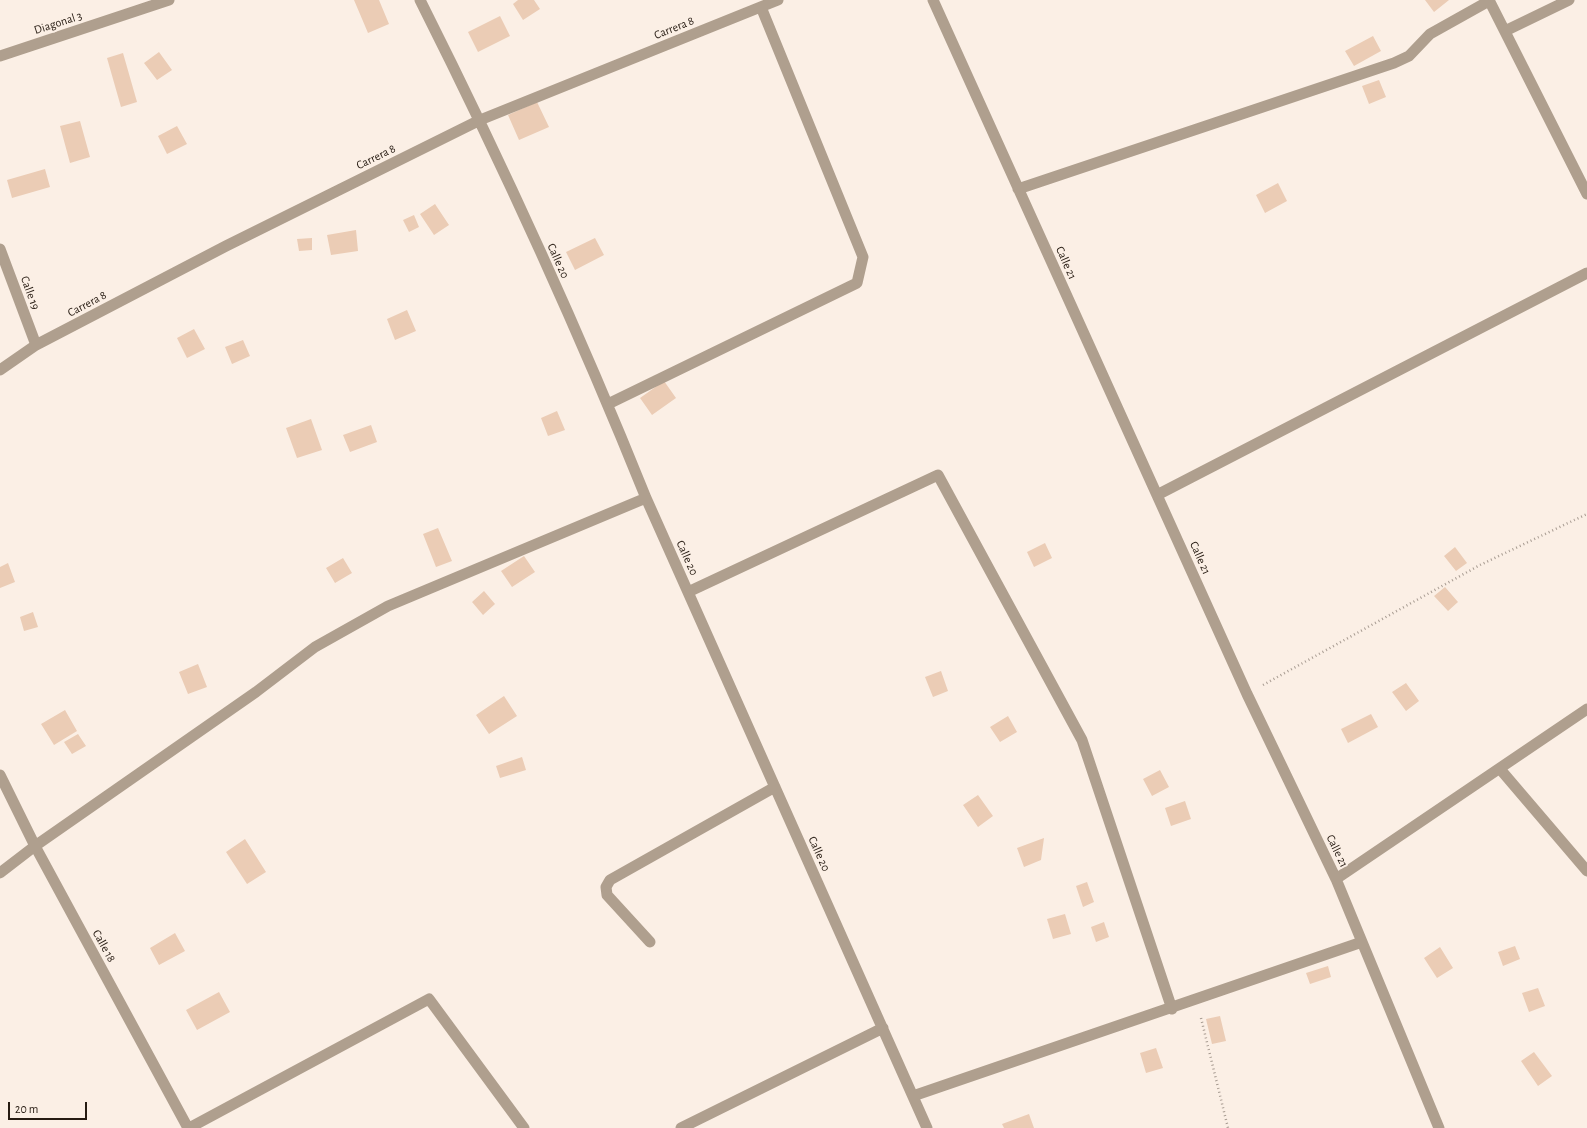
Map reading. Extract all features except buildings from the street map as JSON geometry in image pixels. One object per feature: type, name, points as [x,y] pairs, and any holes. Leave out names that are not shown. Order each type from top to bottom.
[{"type":"street","name":"Diagonal 3","points":[[0,56],[169,0]]},
{"type":"street","name":"Calle 20","points":[[420,0],[480,120],[608,404],[646,498],[927,1128]]},
{"type":"street","name":"Carrera 8","points":[[0,370],[36,345],[226,246],[480,120],[778,0]]},
{"type":"street","name":"Calle 21","points":[[933,0],[1247,694],[1336,879],[1439,1128]]},
{"type":"street","points":[[1018,189],[1394,63],[1409,56],[1430,34],[1489,0],[1587,194]]},
{"type":"street","points":[[1505,31],[1569,0]]},
{"type":"street","points":[[608,404],[857,283],[863,258],[761,7]]},
{"type":"street","name":"Calle 19","points":[[0,250],[36,345]]},
{"type":"street","points":[[1157,495],[1587,273]]},
{"type":"street","points":[[688,592],[938,475],[1082,740],[1172,1009]]},
{"type":"street","points":[[0,873],[35,846],[256,692],[315,648],[381,610],[646,498]]},
{"type":"street","points":[[1336,879],[1587,709]]},
{"type":"street","points":[[1500,769],[1587,871]]},
{"type":"street","name":"Calle 18","points":[[0,775],[35,846],[188,1128]]},
{"type":"street","points":[[650,942],[607,895],[606,887],[610,880],[775,787]]},
{"type":"street","points":[[913,1096],[1172,1009],[1362,942]]},
{"type":"street","points":[[188,1128],[428,999],[524,1128]]},
{"type":"street","points":[[681,1128],[693,1125],[883,1028]]},
{"type":"path","points":[[1247,694],[1480,565],[1587,514]]},
{"type":"path","points":[[1196,1000],[1228,1128]]}]
